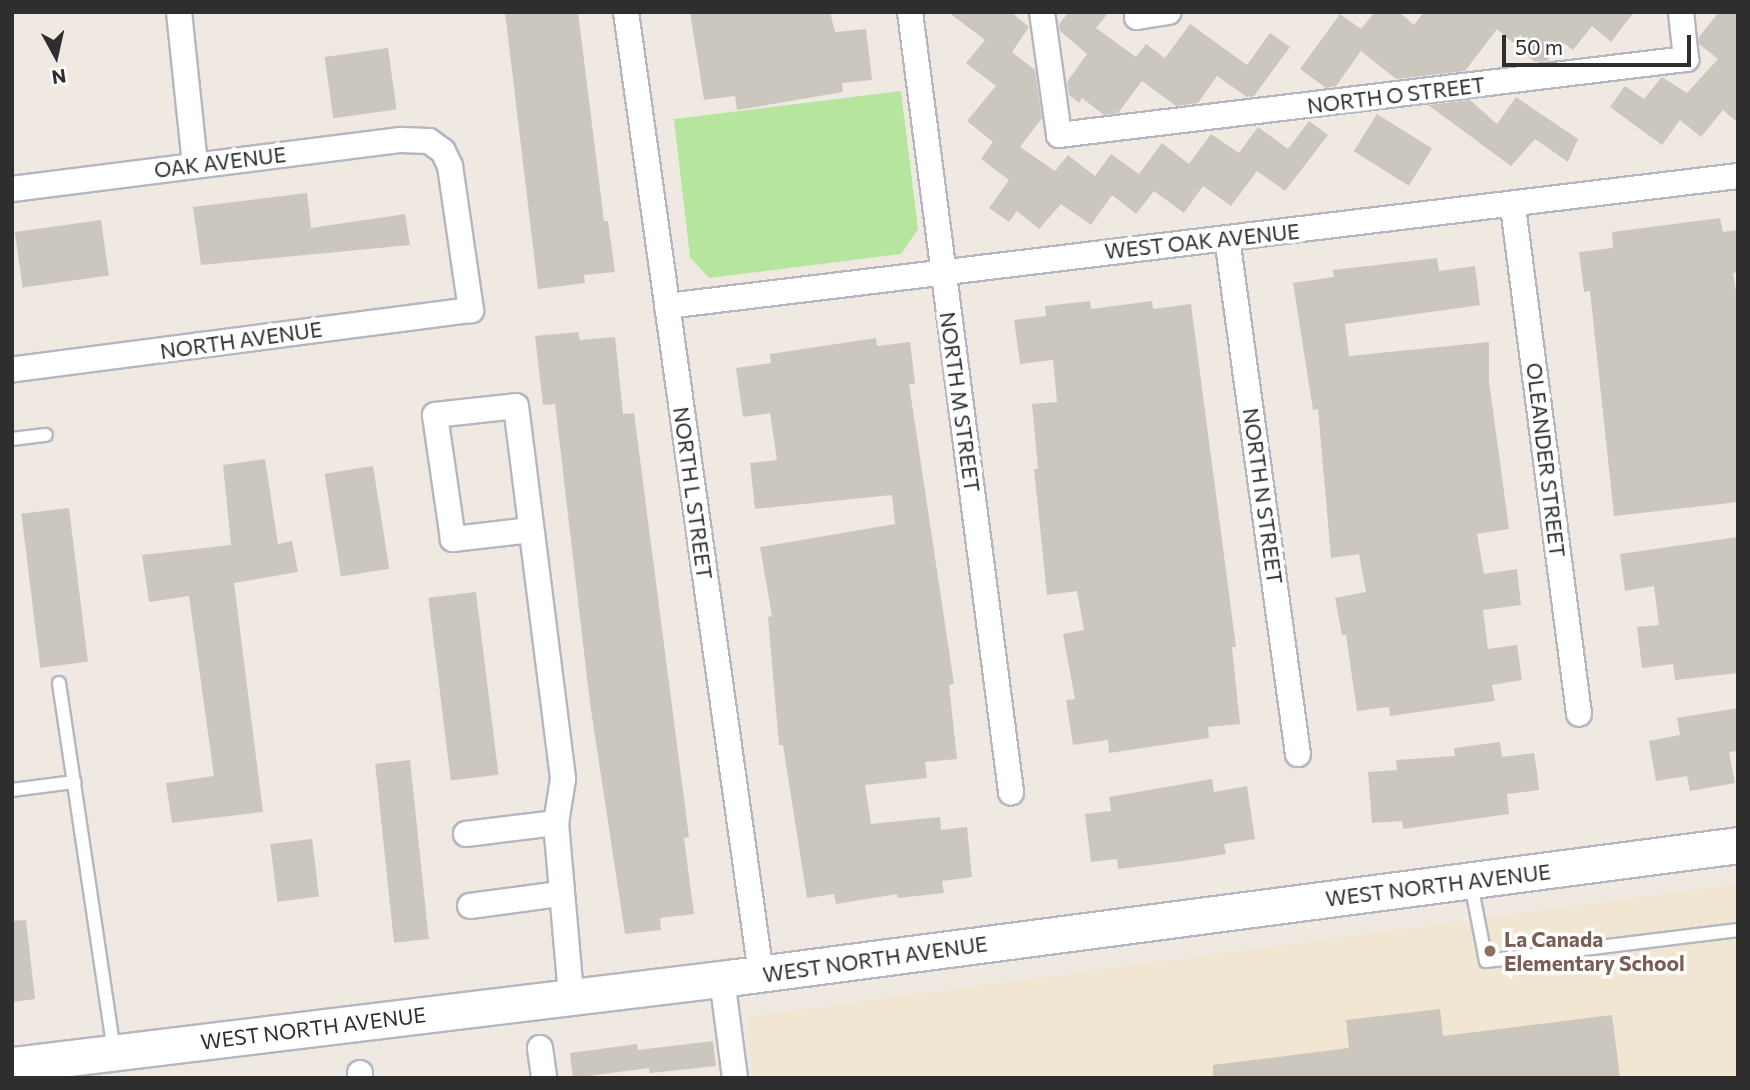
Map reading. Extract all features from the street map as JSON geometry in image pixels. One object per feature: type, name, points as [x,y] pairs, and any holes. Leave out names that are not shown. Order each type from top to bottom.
[{"type":"street","points":[[179,12],[195,164]]},
{"type":"street","name":"NORTH L STREET","points":[[626,12],[761,974]]},
{"type":"street","name":"NORTH M STREET","points":[[910,12],[1011,792]]},
{"type":"street","name":"NORTH O STREET","points":[[1042,12],[1059,135],[1686,58],[1681,12]]},
{"type":"street","points":[[1137,12],[1137,17],[1169,12]]},
{"type":"street","name":"OAK AVENUE","points":[[12,189],[401,140],[429,141],[443,151],[450,166],[471,310]]},
{"type":"street","name":"WEST OAK AVENUE","points":[[667,306],[942,270],[1513,206],[1738,176]]},
{"type":"street","name":"OLEANDER STREET","points":[[1513,206],[1579,713]]},
{"type":"street","name":"NORTH N STREET","points":[[1227,238],[1298,754]]},
{"type":"street","name":"NORTH AVENUE","points":[[12,370],[471,310]]},
{"type":"street","points":[[531,530],[453,539],[435,415],[516,406],[563,779],[555,823],[559,894],[571,996]]},
{"type":"street","points":[[466,834],[555,823]]},
{"type":"street","name":"WEST NORTH AVENUE","points":[[12,1065],[722,979],[1738,845]]},
{"type":"street","points":[[470,906],[559,894]]},
{"type":"street","points":[[722,979],[735,1078]]},
{"type":"street","points":[[540,1048],[544,1078]]},
{"type":"lane","points":[[12,439],[46,435]]},
{"type":"lane","points":[[60,683],[114,1052]]},
{"type":"lane","points":[[12,790],[74,782]]},
{"type":"lane","points":[[1471,880],[1486,961],[1738,930]]},
{"type":"shaded area","name":"La Canada Elementary School","points":[[1738,884],[1738,1078],[753,1078],[746,1017]]},
{"type":"green space","points":[[901,91],[918,229],[901,254],[709,278],[690,257],[674,119]]},
{"type":"building","points":[[505,12],[578,12],[604,221],[608,221],[615,272],[584,275],[585,283],[538,289]]},
{"type":"building","points":[[690,12],[830,12],[835,32],[866,29],[872,80],[842,83],[843,92],[737,110],[735,96],[704,100]]},
{"type":"building","points":[[948,12],[1011,12],[1029,27],[1012,52],[1035,70],[1042,118],[1020,147],[1055,171],[1068,155],[1095,176],[1111,154],[1139,174],[1162,143],[1189,164],[1211,134],[1239,153],[1258,127],[1288,149],[1309,121],[1328,135],[1285,191],[1257,171],[1231,206],[1203,186],[1184,213],[1154,191],[1136,214],[1112,195],[1091,225],[1061,204],[1039,229],[1017,211],[1009,222],[989,208],[1009,180],[981,159],[993,142],[967,121],[996,86],[966,63],[985,40]]},
{"type":"building","points":[[1069,12],[1109,12],[1096,28],[1136,57],[1146,44],[1165,58],[1190,24],[1247,65],[1270,33],[1290,47],[1254,96],[1247,97],[1217,76],[1198,103],[1176,106],[1142,81],[1118,113],[1104,115],[1082,98],[1079,103],[1069,95],[1067,82],[1087,54],[1060,31],[1059,24]]},
{"type":"building","points":[[1375,12],[1399,12],[1414,25],[1424,12],[1634,12],[1611,42],[1592,26],[1573,50],[1564,43],[1547,61],[1535,62],[1497,29],[1465,71],[1396,79],[1361,51],[1336,86],[1326,88],[1300,69],[1340,14],[1361,29]]},
{"type":"building","points":[[1719,12],[1738,12],[1738,123],[1723,110],[1701,137],[1680,120],[1662,145],[1610,107],[1625,86],[1644,99],[1662,77],[1687,93],[1718,59],[1699,44],[1699,37]]},
{"type":"building","points":[[388,48],[397,109],[333,118],[325,57]]},
{"type":"building","points":[[1516,97],[1578,139],[1568,162],[1535,139],[1511,166],[1428,105],[1470,100],[1497,124]]},
{"type":"building","points":[[1377,114],[1432,148],[1409,186],[1354,151]]},
{"type":"building","points":[[307,193],[311,228],[405,214],[410,245],[201,265],[193,207]]},
{"type":"building","points":[[1720,218],[1723,232],[1738,230],[1738,272],[1733,273],[1738,303],[1738,502],[1614,516],[1590,291],[1584,292],[1579,252],[1613,248],[1612,232]]},
{"type":"building","points":[[101,220],[109,275],[23,288],[15,232]]},
{"type":"building","points":[[1437,258],[1439,271],[1475,266],[1480,305],[1345,324],[1349,356],[1489,342],[1489,381],[1509,529],[1477,534],[1484,574],[1517,569],[1521,605],[1483,610],[1488,649],[1517,645],[1522,680],[1492,685],[1495,701],[1390,716],[1389,707],[1357,711],[1346,635],[1342,635],[1335,598],[1366,592],[1359,554],[1331,558],[1318,409],[1313,410],[1293,283],[1334,277],[1333,270]]},
{"type":"building","points":[[1090,301],[1091,309],[1152,301],[1153,309],[1191,304],[1236,647],[1232,647],[1240,724],[1208,727],[1209,738],[1109,753],[1108,740],[1073,745],[1066,700],[1075,699],[1063,634],[1084,630],[1077,591],[1047,595],[1034,469],[1038,469],[1032,404],[1057,402],[1053,360],[1020,364],[1014,320],[1046,316],[1045,306]]},
{"type":"building","points":[[578,332],[580,340],[615,337],[623,414],[634,413],[689,837],[684,838],[694,914],[660,918],[661,930],[625,934],[590,703],[555,404],[543,405],[535,336]]},
{"type":"building","points":[[876,338],[877,346],[910,342],[915,384],[909,384],[954,684],[949,685],[957,759],[925,762],[927,778],[865,785],[871,824],[940,817],[941,830],[967,827],[972,877],[942,881],[944,893],[898,898],[897,894],[836,904],[834,894],[807,898],[783,745],[779,745],[768,617],[772,616],[760,547],[895,524],[892,495],[755,509],[750,463],[777,460],[770,413],[743,417],[736,368],[771,363],[770,354]]},
{"type":"building","points":[[265,459],[278,544],[292,541],[298,572],[234,583],[263,812],[172,823],[166,783],[214,776],[189,596],[149,602],[142,555],[231,545],[223,465]]},
{"type":"building","points":[[373,466],[389,569],[341,576],[325,474]]},
{"type":"building","points":[[69,508],[88,662],[40,668],[21,514]]},
{"type":"building","points":[[1738,537],[1738,673],[1675,680],[1673,664],[1642,668],[1637,627],[1659,625],[1654,586],[1625,591],[1620,554]]},
{"type":"building","points":[[476,592],[498,775],[451,780],[428,598]]},
{"type":"building","points":[[1738,708],[1738,751],[1729,752],[1735,783],[1690,791],[1687,776],[1656,781],[1649,741],[1680,735],[1677,718]]},
{"type":"building","points":[[1500,742],[1502,757],[1534,753],[1537,772],[1539,790],[1507,794],[1509,814],[1403,829],[1402,821],[1372,823],[1368,772],[1397,770],[1396,760],[1455,756],[1454,748]]},
{"type":"building","points":[[410,760],[429,939],[394,943],[375,764]]},
{"type":"building","points":[[1212,779],[1214,792],[1247,786],[1255,839],[1224,844],[1226,854],[1183,861],[1118,869],[1117,859],[1091,862],[1085,814],[1111,811],[1109,797]]},
{"type":"building","points":[[312,839],[319,897],[277,902],[270,844]]},
{"type":"building","points":[[26,920],[35,999],[12,1002],[12,921]]},
{"type":"building","points":[[1440,1009],[1443,1036],[1612,1015],[1620,1078],[1213,1078],[1213,1065],[1349,1048],[1346,1020]]},
{"type":"building","points":[[713,1041],[716,1066],[650,1073],[649,1068],[573,1078],[570,1053],[637,1044],[638,1050]]},
{"type":"place","name":"La Canada Elementary School","points":[[1490,951]]}]
